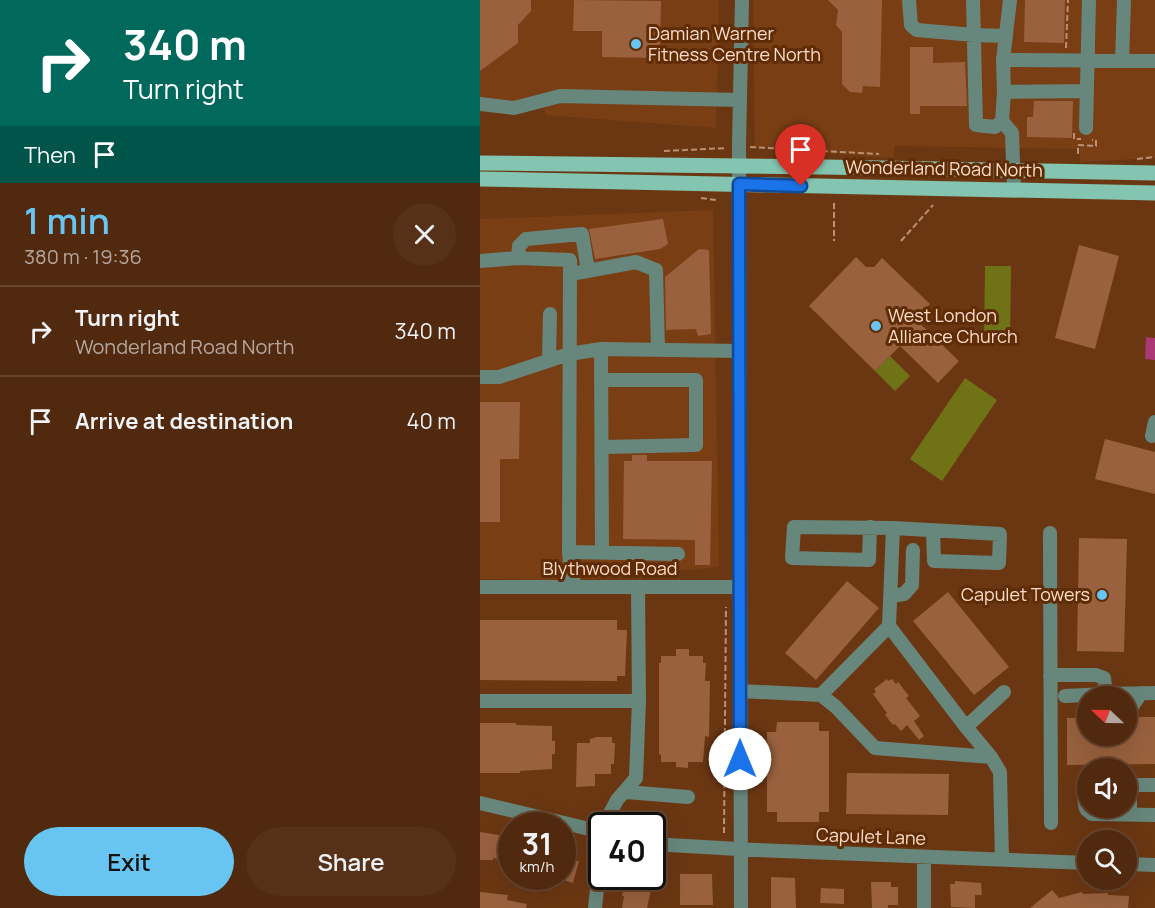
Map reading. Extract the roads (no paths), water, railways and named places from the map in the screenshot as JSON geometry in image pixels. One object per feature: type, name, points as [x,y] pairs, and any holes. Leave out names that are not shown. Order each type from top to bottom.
[{"type":"main road","name":"Wonderland Road North","points":[[480,163],[1155,173]]},
{"type":"main road","name":"Wonderland Road North","points":[[480,179],[1155,193]]},
{"type":"street","points":[[741,908],[739,184],[742,0]]},
{"type":"street","points":[[909,0],[911,25],[917,30],[1006,36]]},
{"type":"street","points":[[973,0],[976,124],[995,127],[1002,121]]},
{"type":"street","points":[[1010,0],[1003,60],[1002,121],[1012,133],[1014,190]]},
{"type":"street","points":[[1086,128],[1089,0]]},
{"type":"street","points":[[1122,61],[1124,0]]},
{"type":"street","points":[[1003,60],[1155,61]]},
{"type":"street","points":[[1004,92],[1087,91]]},
{"type":"street","points":[[480,104],[514,108],[560,96],[740,100]]},
{"type":"street","points":[[518,258],[519,246],[526,239],[582,234],[588,271]]},
{"type":"street","points":[[480,261],[518,258],[570,260],[569,552],[571,574],[575,586]]},
{"type":"street","points":[[571,274],[636,262],[656,270],[658,350]]},
{"type":"street","points":[[549,360],[550,314]]},
{"type":"street","points":[[480,377],[499,377],[569,354],[601,350],[739,351]]},
{"type":"street","points":[[601,350],[602,553]]},
{"type":"street","points":[[601,380],[696,380],[696,445],[603,447]]},
{"type":"street","points":[[870,528],[869,560],[792,558],[794,527],[893,528],[933,530],[1000,534],[999,564],[934,561],[933,530]]},
{"type":"street","points":[[821,695],[889,626],[893,528]]},
{"type":"street","points":[[1050,533],[1051,823]]},
{"type":"street","points":[[891,596],[904,594],[912,585],[913,550]]},
{"type":"street","points":[[569,552],[678,554]]},
{"type":"street","name":"Blythwood Road","points":[[480,587],[740,587]]},
{"type":"street","points":[[611,812],[617,800],[636,778],[639,701],[638,587]]},
{"type":"street","points":[[889,626],[991,757],[1000,772],[1002,860]]},
{"type":"street","points":[[1050,675],[1096,675],[1104,678],[1105,686]]},
{"type":"street","points":[[740,691],[821,695],[875,748],[991,757]]},
{"type":"street","points":[[966,727],[1004,692]]},
{"type":"street","points":[[1065,696],[1077,696]]},
{"type":"street","points":[[480,701],[639,701]]},
{"type":"street","points":[[1137,785],[1155,785]]},
{"type":"street","points":[[626,792],[688,797]]},
{"type":"street","points":[[480,803],[588,829]]},
{"type":"street","points":[[1137,814],[1155,814]]},
{"type":"street","name":"Capulet Lane","points":[[666,845],[1077,863]]},
{"type":"street","points":[[924,857],[924,908]]},
{"type":"street","points":[[1137,864],[1155,865]]},
{"type":"street","points":[[595,908],[597,890]]},
{"type":"place","name":"Damian Warner Fitness Centre North","points":[[636,44]]},
{"type":"place","name":"West London Alliance Church","points":[[876,326]]},
{"type":"place","name":"Capulet Towers","points":[[1102,595]]}]
